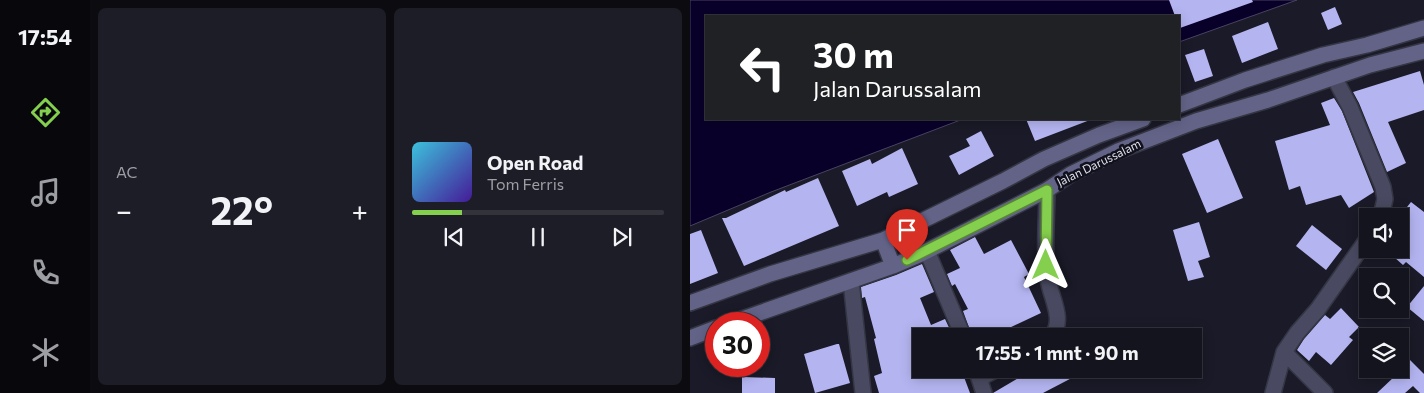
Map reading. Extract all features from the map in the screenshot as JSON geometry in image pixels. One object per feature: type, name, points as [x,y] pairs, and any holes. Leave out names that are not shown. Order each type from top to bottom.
[{"type":"street","points":[[1180,105],[1245,80],[1323,55],[1424,28]]},
{"type":"street","name":"Jalan Darussalam","points":[[762,312],[894,266],[1047,190],[1071,174],[1118,151],[1196,121],[1268,100],[1370,65],[1424,51]]},
{"type":"street","points":[[1334,77],[1350,107],[1383,187],[1385,200],[1384,208]]},
{"type":"street","name":"Jalan Darussalam","points":[[690,303],[770,274],[883,240],[1044,159],[1099,135],[1140,120]]},
{"type":"street","points":[[1003,181],[1014,206]]},
{"type":"street","points":[[1047,190],[1046,265],[1058,316],[1057,328]]},
{"type":"street","points":[[883,240],[894,266]]},
{"type":"street","points":[[927,251],[960,328]]},
{"type":"street","points":[[1273,393],[1284,352],[1297,333],[1318,309],[1359,251]]},
{"type":"street","points":[[851,281],[862,393]]},
{"type":"street","points":[[690,338],[705,332]]},
{"type":"street","points":[[1284,352],[1325,393]]},
{"type":"shaded area","points":[[690,0],[1297,0],[1180,42],[1180,15],[705,15],[705,120],[960,120],[771,192],[690,226]]},
{"type":"building","points":[[1169,0],[1252,0],[1253,2],[1180,28],[1180,15],[1175,15]]},
{"type":"building","points":[[1335,7],[1342,24],[1328,30],[1321,13]]},
{"type":"building","points":[[1268,22],[1278,49],[1242,63],[1232,36]]},
{"type":"building","points":[[1204,49],[1213,76],[1195,82],[1185,55]]},
{"type":"building","points":[[1420,71],[1424,85],[1424,110],[1388,122],[1406,163],[1387,172],[1353,92]]},
{"type":"building","points":[[1334,98],[1342,111],[1374,192],[1349,208],[1341,195],[1306,205],[1300,186],[1289,190],[1275,141],[1330,125],[1321,103]]},
{"type":"building","points":[[1026,120],[1090,120],[1035,141]]},
{"type":"building","points":[[981,131],[994,156],[959,175],[949,156],[970,146],[966,139]]},
{"type":"building","points":[[1218,139],[1243,198],[1207,213],[1182,154]]},
{"type":"building","points":[[902,148],[918,184],[889,197],[887,192],[857,206],[842,171],[870,159],[872,164]]},
{"type":"building","points":[[818,178],[839,226],[744,266],[722,218],[726,218],[785,190],[786,192]]},
{"type":"building","points":[[1411,202],[1424,212],[1424,277],[1406,262],[1403,265],[1395,258],[1409,258],[1409,208],[1406,208]]},
{"type":"building","points":[[1199,222],[1210,257],[1198,261],[1204,277],[1188,281],[1173,230]]},
{"type":"building","points":[[1312,225],[1342,249],[1326,270],[1296,246]]},
{"type":"building","points":[[701,230],[718,273],[690,284],[690,234]]},
{"type":"building","points":[[975,237],[984,254],[1011,240],[1029,274],[1024,277],[1041,313],[1009,328],[969,328],[963,311],[968,309],[955,284],[952,286],[947,274],[960,268],[950,250]]},
{"type":"building","points":[[922,264],[934,292],[920,298],[931,325],[945,319],[949,328],[912,328],[912,378],[964,378],[970,393],[879,393],[874,376],[882,373],[874,339],[876,338],[865,297],[862,298],[861,287]]},
{"type":"building","points":[[1424,286],[1424,321],[1409,309],[1409,305]]},
{"type":"building","points":[[1341,308],[1359,327],[1349,337],[1353,340],[1331,365],[1316,352],[1309,361],[1297,350],[1325,315],[1330,319]]},
{"type":"building","points":[[839,344],[850,383],[815,393],[804,354]]},
{"type":"building","points":[[1409,359],[1424,374],[1424,393],[1420,393],[1413,386],[1405,393],[1377,393],[1393,378],[1409,378]]},
{"type":"building","points":[[742,377],[775,378],[775,393],[742,393]]},
{"type":"building","points":[[1019,378],[1072,378],[1043,393],[993,393]]},
{"type":"route","points":[[907,260],[1047,190],[1046,265]]}]
